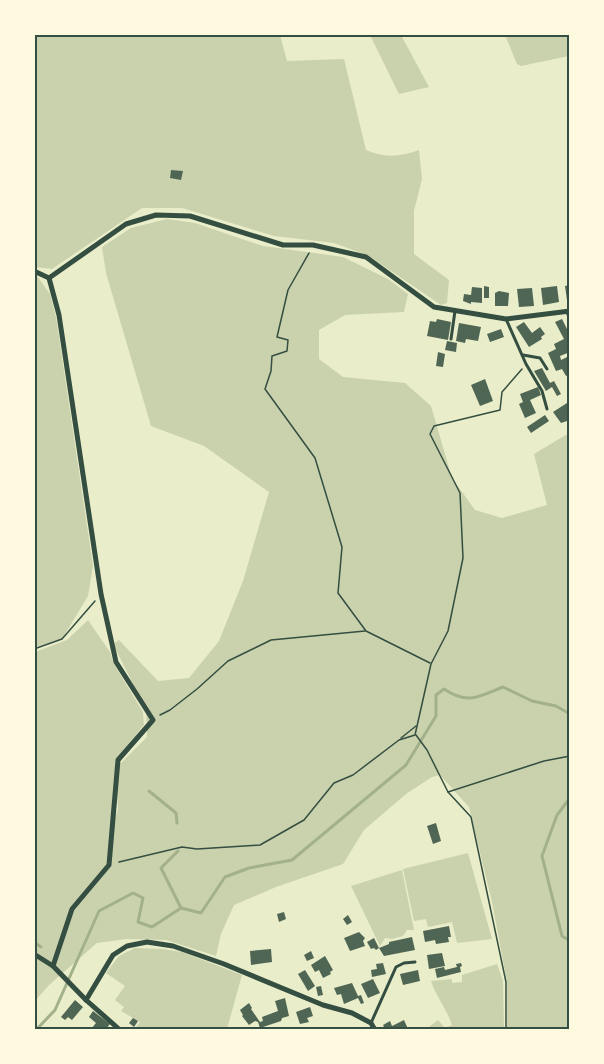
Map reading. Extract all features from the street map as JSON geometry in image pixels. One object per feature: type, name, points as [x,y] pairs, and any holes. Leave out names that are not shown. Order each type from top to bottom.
[{"type":"street","points":[[49,278],[126,224],[156,215],[190,216],[283,245],[313,245],[366,257],[434,307],[506,319],[568,312]]},
{"type":"street","points":[[34,271],[49,278],[59,315],[101,594],[116,662],[153,720],[118,760],[109,865],[72,909],[53,966]]},
{"type":"street","points":[[86,1000],[113,955],[127,946],[147,942],[173,946],[224,964],[323,1005],[352,1013],[371,1023],[375,1029]]},
{"type":"street","points":[[34,954],[53,966],[86,1000],[120,1029]]},
{"type":"lane","points":[[452,339],[455,310]]},
{"type":"lane","points":[[568,312],[570,320]]},
{"type":"lane","points":[[506,319],[526,364],[542,391],[547,409]]},
{"type":"lane","points":[[522,354],[540,357],[547,369]]},
{"type":"lane","points":[[371,1023],[396,967],[404,963],[415,962]]},
{"type":"path","points":[[313,245],[288,290],[277,337],[288,340],[287,351],[272,356],[271,371],[265,389],[315,458],[342,547],[338,593],[366,631],[431,664]]},
{"type":"path","points":[[506,1029],[506,982],[471,817],[448,792],[427,750],[416,735],[431,664],[448,632],[463,558],[460,493],[430,434],[434,426],[500,410],[502,392],[526,364]]},
{"type":"path","points":[[34,649],[62,639],[101,594]]},
{"type":"path","points":[[153,720],[170,710],[228,661],[271,639],[366,631]]},
{"type":"path","points":[[109,865],[182,847],[197,849],[260,845],[304,820],[334,783],[353,775],[417,726]]},
{"type":"path","points":[[399,741],[416,735]]},
{"type":"path","points":[[448,792],[544,761],[570,756]]},
{"type":"green space","points":[[34,35],[280,35],[287,61],[344,59],[366,150],[392,156],[419,150],[422,179],[414,211],[414,254],[449,280],[447,303],[441,305],[369,256],[334,243],[274,236],[182,208],[142,208],[52,269],[35,267]]},
{"type":"green space","points":[[370,35],[401,35],[429,87],[399,94]]},
{"type":"green space","points":[[505,35],[569,35],[569,56],[521,66],[517,64]]},
{"type":"green space","points":[[167,219],[195,223],[263,246],[343,257],[388,279],[408,294],[404,312],[345,315],[319,330],[319,359],[343,377],[405,383],[431,406],[452,478],[475,510],[502,518],[547,505],[534,454],[569,433],[569,1029],[507,1029],[507,982],[492,902],[469,807],[440,775],[432,777],[406,794],[364,830],[343,864],[276,887],[234,905],[221,934],[216,956],[166,940],[126,939],[97,943],[49,985],[35,1001],[35,652],[67,640],[88,620],[110,652],[114,664],[143,712],[144,725],[116,759],[110,835],[118,809],[116,768],[147,737],[146,710],[113,644],[119,640],[158,681],[189,678],[219,641],[243,581],[269,492],[204,446],[151,426],[106,273],[102,247],[131,228]]},
{"type":"green space","points":[[35,273],[50,294],[56,317],[93,566],[88,596],[62,639],[35,647]]},
{"type":"green space","points":[[468,853],[492,939],[457,943],[452,922],[428,927],[426,919],[414,921],[403,869]]},
{"type":"green space","points":[[402,870],[414,930],[407,930],[403,936],[385,938],[380,946],[351,886]]},
{"type":"green space","points":[[135,948],[182,952],[242,975],[227,1029],[135,1029],[140,1022],[121,1011],[124,1007],[115,1000],[125,986],[106,973],[119,956]]},
{"type":"green space","points":[[497,964],[503,981],[504,1029],[426,1029],[438,1020],[445,1028],[452,1025],[431,981],[452,979],[452,983],[462,982],[462,975]]},
{"type":"building","points":[[171,170],[183,171],[181,180],[170,178]]},
{"type":"building","points":[[570,285],[570,300],[567,300],[565,286]]},
{"type":"building","points":[[484,286],[489,287],[489,298],[484,298]]},
{"type":"building","points":[[557,286],[559,302],[543,305],[541,288]]},
{"type":"building","points":[[472,287],[482,288],[482,303],[471,302],[471,304],[463,301],[464,294],[471,295]]},
{"type":"building","points":[[532,288],[534,306],[519,307],[517,289]]},
{"type":"building","points":[[499,291],[509,293],[508,306],[495,306],[495,293]]},
{"type":"building","points":[[437,319],[451,322],[448,340],[427,336],[430,321],[436,322]]},
{"type":"building","points":[[562,319],[570,335],[570,352],[560,356],[561,360],[567,357],[570,363],[570,374],[566,376],[562,369],[556,371],[548,353],[556,349],[554,344],[564,339],[555,322]]},
{"type":"building","points":[[524,322],[532,333],[540,327],[545,334],[541,337],[542,339],[529,347],[516,327]]},
{"type":"building","points":[[459,323],[481,327],[478,341],[466,339],[465,343],[456,341]]},
{"type":"building","points":[[501,329],[504,337],[490,342],[487,334]]},
{"type":"building","points":[[447,341],[457,343],[456,352],[445,350]]},
{"type":"building","points":[[438,352],[445,354],[443,367],[436,366]]},
{"type":"building","points":[[542,368],[550,383],[554,381],[561,394],[557,396],[552,387],[546,391],[534,371]]},
{"type":"building","points":[[485,379],[493,401],[480,406],[471,385]]},
{"type":"building","points":[[538,387],[541,395],[530,400],[536,413],[525,418],[519,404],[523,402],[520,394]]},
{"type":"building","points":[[567,403],[570,407],[570,420],[561,423],[553,412]]},
{"type":"building","points":[[545,415],[549,421],[531,433],[527,427]]},
{"type":"building","points":[[436,823],[441,841],[433,844],[427,826]]},
{"type":"building","points":[[284,912],[286,919],[279,922],[277,914]]},
{"type":"building","points":[[348,915],[352,922],[347,925],[343,919]]},
{"type":"building","points":[[449,926],[451,937],[448,937],[449,942],[436,944],[435,940],[425,942],[423,931]]},
{"type":"building","points":[[359,932],[365,938],[363,941],[365,946],[350,951],[344,938]]},
{"type":"building","points":[[412,937],[415,950],[384,956],[379,948],[389,942]]},
{"type":"building","points":[[374,938],[379,948],[376,950],[371,949],[367,942]]},
{"type":"building","points":[[271,949],[272,962],[251,965],[250,951]]},
{"type":"building","points":[[311,951],[314,958],[307,961],[304,955]]},
{"type":"building","points":[[442,953],[445,966],[429,969],[427,955]]},
{"type":"building","points":[[325,956],[333,970],[331,974],[323,978],[319,970],[315,972],[311,965]]},
{"type":"building","points":[[383,963],[386,974],[372,977],[371,970],[377,969],[376,964]]},
{"type":"building","points":[[461,963],[461,972],[437,978],[435,969],[444,967],[445,970],[457,967],[456,964]]},
{"type":"building","points":[[305,970],[315,986],[308,991],[298,974]]},
{"type":"building","points":[[418,970],[420,981],[403,985],[400,974]]},
{"type":"building","points":[[373,979],[380,993],[368,998],[361,984]]},
{"type":"building","points":[[352,983],[364,1003],[361,1004],[358,998],[344,1004],[341,994],[337,995],[334,988]]},
{"type":"building","points":[[321,986],[323,995],[318,996],[316,987]]},
{"type":"building","points":[[285,998],[289,1016],[282,1018],[281,1021],[260,1028],[258,1022],[255,1021],[249,1025],[242,1016],[240,1010],[249,1003],[260,1022],[263,1021],[262,1017],[278,1011],[275,1001]]},
{"type":"building","points":[[75,1000],[83,1007],[72,1020],[68,1017],[65,1020],[61,1017]]},
{"type":"building","points":[[310,1007],[313,1016],[307,1018],[309,1022],[300,1024],[296,1012]]},
{"type":"building","points":[[93,1011],[110,1024],[106,1029],[91,1029],[96,1023],[89,1017]]},
{"type":"building","points":[[133,1018],[138,1021],[134,1027],[129,1023]]},
{"type":"building","points":[[404,1020],[408,1029],[385,1029],[383,1025],[390,1021],[392,1026]]},
{"type":"waterway","points":[[36,1030],[55,1010],[99,911],[133,893],[143,898],[138,922],[152,927],[181,908],[201,913],[225,877],[249,868],[292,860],[406,765],[436,716],[436,695],[444,689],[460,697],[473,698],[503,687],[532,701],[556,706],[570,714]]},
{"type":"waterway","points":[[149,791],[176,813],[177,823]]},
{"type":"waterway","points":[[570,798],[557,815],[542,856],[562,936],[570,941]]},
{"type":"waterway","points":[[178,851],[161,868],[181,908]]},
{"type":"waterway","points":[[34,942],[41,947]]}]
